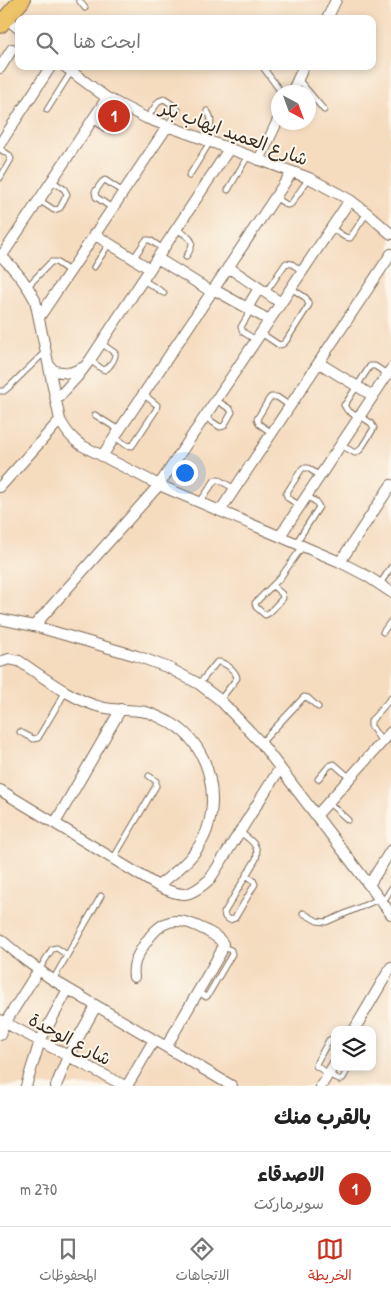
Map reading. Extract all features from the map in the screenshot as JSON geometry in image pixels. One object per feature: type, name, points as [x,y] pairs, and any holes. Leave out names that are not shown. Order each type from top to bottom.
[{"type":"main road","points":[[3,21],[22,0]]},
{"type":"street","points":[[329,15],[336,0]]},
{"type":"street","points":[[3,21],[15,27]]},
{"type":"street","points":[[0,68],[12,49]]},
{"type":"street","points":[[0,144],[47,70]]},
{"type":"street","name":"شارع العميد ايهاب بكر","points":[[69,70],[107,98],[126,109],[167,127],[309,178],[350,200],[391,234]]},
{"type":"street","points":[[295,85],[302,70]]},
{"type":"street","points":[[107,98],[1,256],[16,270],[28,286],[35,300],[40,316],[60,420],[72,438],[102,456],[158,485],[340,562],[391,592]]},
{"type":"street","points":[[40,316],[167,127]]},
{"type":"street","points":[[259,160],[273,130]]},
{"type":"street","points":[[56,400],[88,363],[230,149]]},
{"type":"street","points":[[102,456],[292,172]]},
{"type":"street","points":[[34,626],[158,485],[350,200]]},
{"type":"street","points":[[94,234],[150,269]]},
{"type":"street","points":[[220,511],[391,254]]},
{"type":"street","points":[[157,258],[269,320]]},
{"type":"street","points":[[228,267],[281,303]]},
{"type":"street","points":[[249,309],[262,290]]},
{"type":"street","points":[[319,362],[373,396]]},
{"type":"street","points":[[49,365],[54,371],[70,372],[82,369],[88,363]]},
{"type":"street","points":[[280,536],[389,372]]},
{"type":"street","points":[[0,488],[60,420]]},
{"type":"street","points":[[340,562],[391,485]]},
{"type":"street","points":[[0,619],[34,626],[169,668],[199,684],[220,700],[261,744],[391,914]]},
{"type":"street","points":[[0,662],[8,658],[19,661],[83,701],[101,708],[148,712],[172,723],[192,741],[206,765],[213,793],[210,820],[200,846],[182,867],[158,886]]},
{"type":"street","points":[[54,823],[121,709]]},
{"type":"street","points":[[316,816],[391,732]]},
{"type":"street","points":[[0,790],[176,895],[196,892],[210,879],[280,768]]},
{"type":"street","points":[[369,885],[391,850]]},
{"type":"street","points":[[134,977],[137,955],[151,933],[158,926],[176,920],[186,921],[219,938],[223,947],[166,1047]]},
{"type":"street","points":[[0,939],[38,971],[232,1086]]},
{"type":"street","points":[[356,1026],[391,967]]},
{"type":"street","points":[[0,1035],[3,1021],[38,971]]},
{"type":"street","points":[[26,1086],[40,1041],[68,990]]},
{"type":"street","points":[[56,1086],[68,1056],[96,1006]]},
{"type":"street","name":"شارع الوحدة","points":[[3,1021],[126,1086]]},
{"type":"street","points":[[126,1086],[154,1040]]},
{"type":"street","points":[[321,1086],[331,1069]]},
{"type":"lane","points":[[79,0],[85,8]]},
{"type":"lane","points":[[47,110],[67,70]]},
{"type":"lane","points":[[265,70],[276,85]]},
{"type":"lane","points":[[298,79],[324,110]]},
{"type":"lane","points":[[146,118],[160,99],[164,99],[178,110],[167,127]]},
{"type":"lane","points":[[92,120],[106,129],[112,130],[126,109]]},
{"type":"lane","points":[[189,176],[207,141],[212,122],[207,110]]},
{"type":"lane","points":[[0,149],[10,156],[12,160],[0,178]]},
{"type":"lane","points":[[228,190],[248,156]]},
{"type":"lane","points":[[275,197],[287,205],[291,204],[309,178]]},
{"type":"lane","points":[[112,208],[96,197],[95,192],[105,180],[123,192]]},
{"type":"lane","points":[[39,200],[54,210],[60,208],[64,203],[67,198],[66,191],[52,181]]},
{"type":"lane","points":[[331,228],[350,238],[368,213]]},
{"type":"lane","points":[[176,229],[189,237],[193,243],[186,257]]},
{"type":"lane","points":[[133,259],[144,242],[148,240],[164,249]]},
{"type":"lane","points":[[94,267],[109,244]]},
{"type":"lane","points":[[28,286],[51,262],[56,262],[70,271]]},
{"type":"lane","points":[[262,290],[286,264],[292,264],[302,271]]},
{"type":"lane","points":[[143,280],[164,294]]},
{"type":"lane","points":[[249,309],[241,327],[243,332],[283,344],[308,308],[308,301],[291,288]]},
{"type":"lane","points":[[88,363],[105,370],[115,357],[115,352],[101,343]]},
{"type":"lane","points":[[0,391],[9,387],[46,351]]},
{"type":"lane","points":[[341,445],[352,452],[358,452],[373,431],[373,425],[347,410],[344,405],[356,386],[370,366],[375,366],[389,372]]},
{"type":"lane","points":[[94,415],[126,445],[132,446],[156,410],[157,404],[143,394]]},
{"type":"lane","points":[[272,432],[259,424],[257,419],[271,397],[277,397],[290,406]]},
{"type":"lane","points":[[204,417],[220,427],[224,426],[232,412],[216,400]]},
{"type":"lane","points":[[300,506],[288,498],[286,494],[301,470],[306,467],[320,476]]},
{"type":"lane","points":[[200,502],[215,480],[219,480],[234,489]]},
{"type":"lane","points":[[273,586],[283,598],[269,613],[265,614],[255,603],[273,586],[300,545],[319,507],[316,502],[307,496]]},
{"type":"lane","points":[[380,584],[391,567]]},
{"type":"lane","points":[[383,632],[391,621]]},
{"type":"lane","points":[[199,684],[217,662],[222,662],[235,672],[237,678],[220,700]]},
{"type":"lane","points":[[20,732],[33,739],[38,738],[66,691]]},
{"type":"lane","points":[[261,744],[304,697],[308,698],[318,707]]},
{"type":"lane","points":[[382,742],[371,726],[371,721],[391,698]]},
{"type":"lane","points":[[318,779],[329,766],[334,764],[350,778]]},
{"type":"lane","points":[[113,858],[156,786],[156,781],[149,776]]},
{"type":"lane","points":[[328,802],[348,820]]},
{"type":"lane","points":[[240,832],[253,842],[257,853],[224,913],[225,917],[230,920],[235,918],[255,884],[254,880],[246,876]]},
{"type":"lane","points":[[304,913],[317,921],[326,922],[381,901],[391,889]]},
{"type":"lane","points":[[53,980],[100,896]]},
{"type":"lane","points":[[38,971],[52,949],[57,948],[68,954]]},
{"type":"lane","points":[[331,1039],[316,1064],[318,1068],[336,1079],[341,1079],[346,1071]]},
{"type":"place","name":"الاصدقاء","points":[[114,116]]}]
